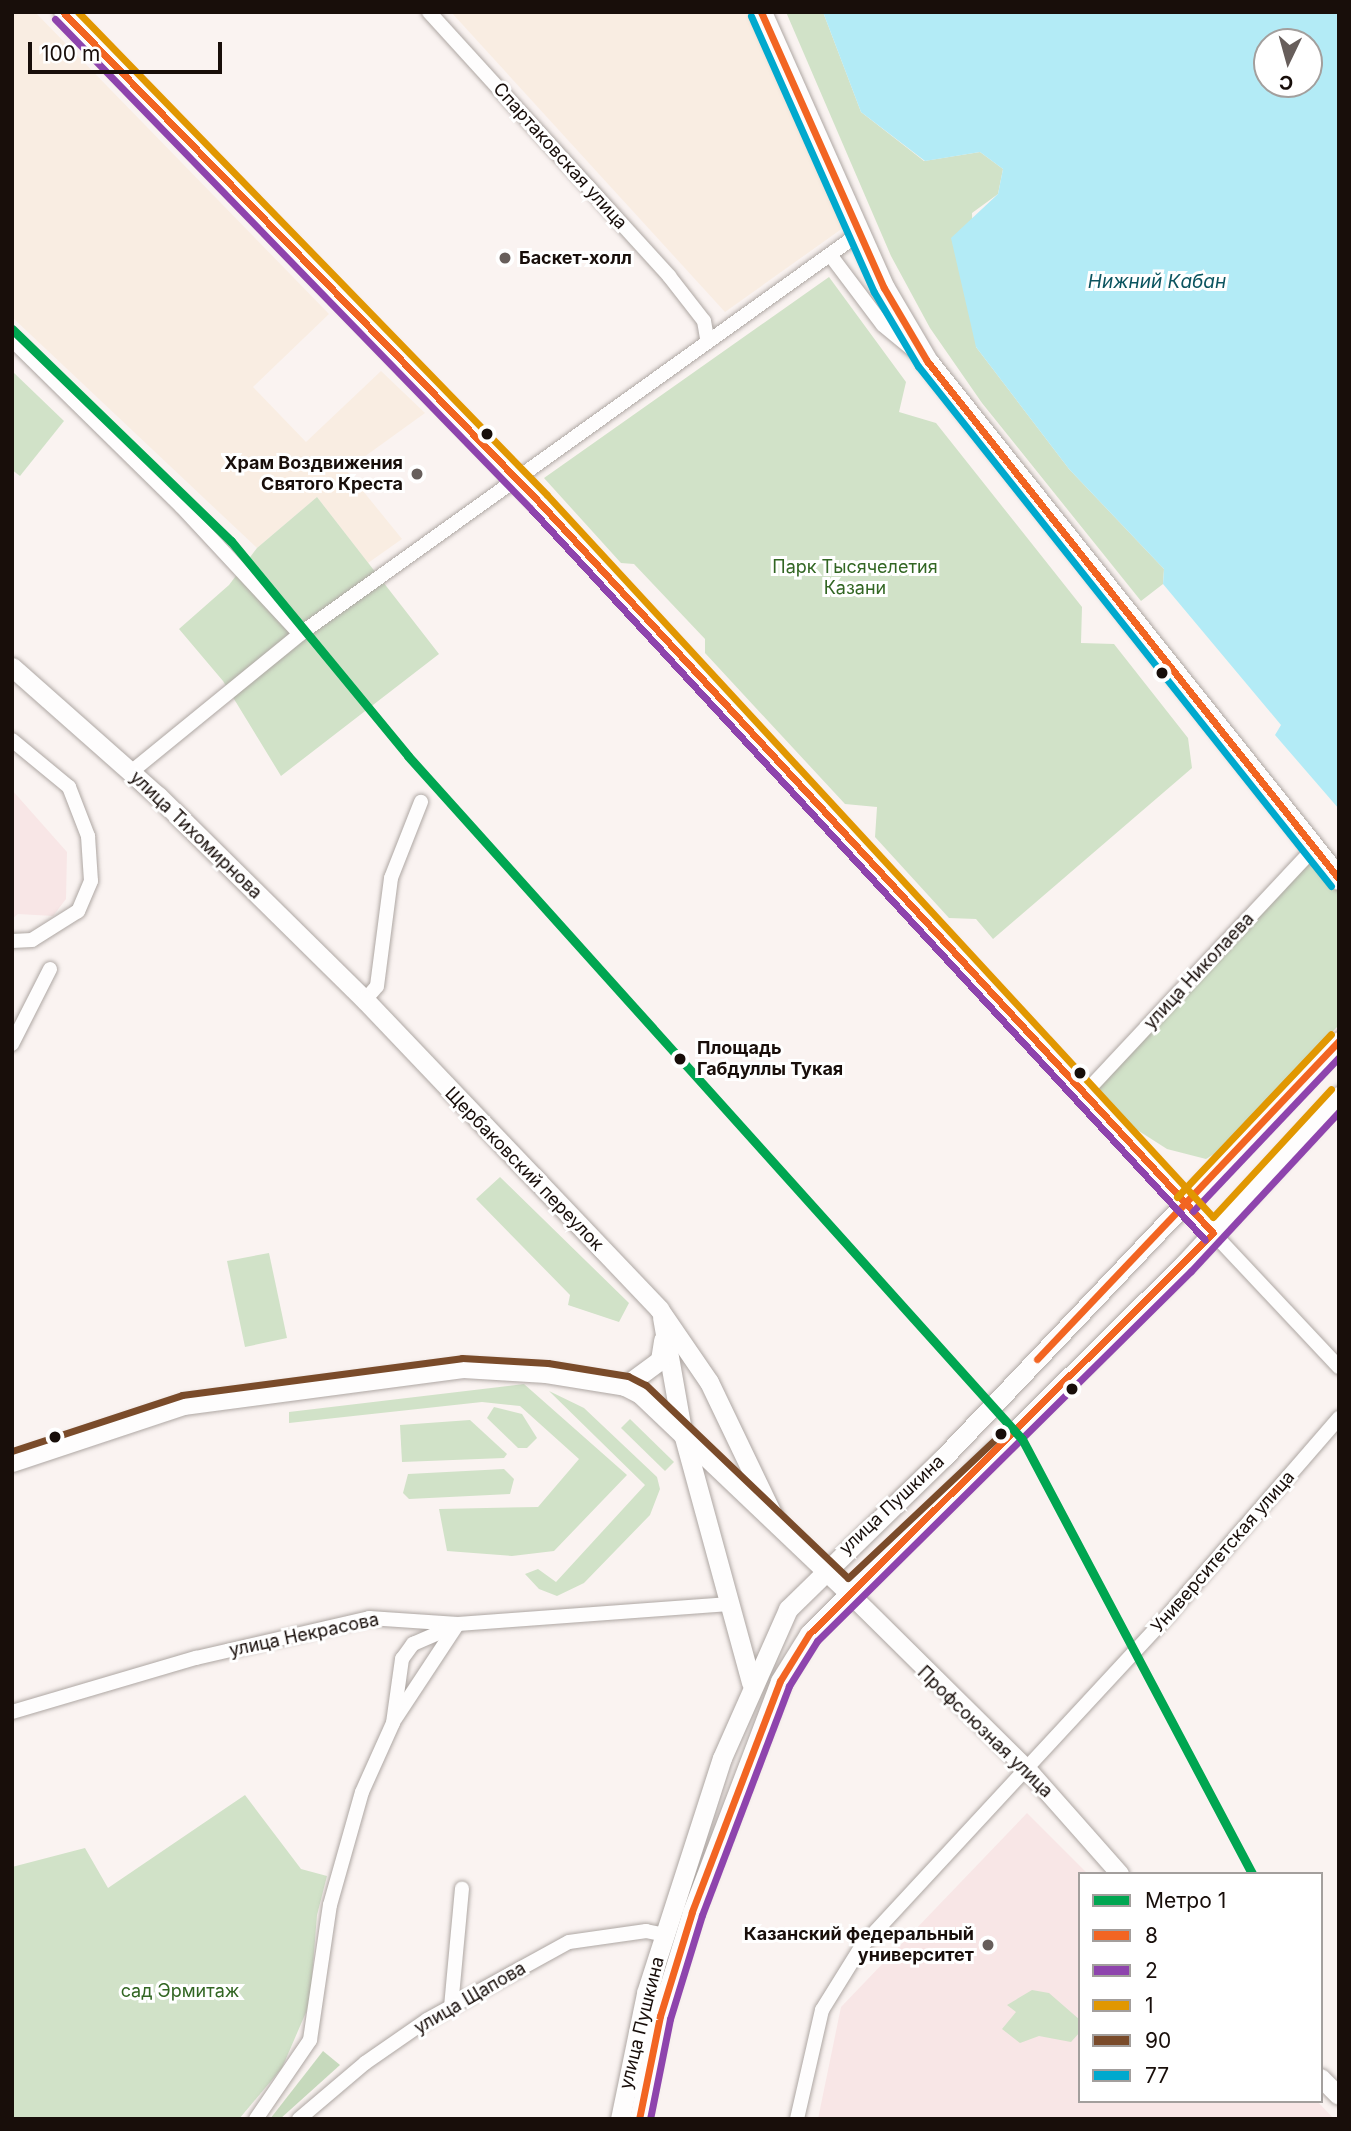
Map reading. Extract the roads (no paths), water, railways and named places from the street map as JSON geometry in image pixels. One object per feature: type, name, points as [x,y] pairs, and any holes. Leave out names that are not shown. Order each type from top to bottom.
[{"type":"main road","points":[[761,12],[902,324],[927,361],[1339,879]]},
{"type":"main road","points":[[776,12],[926,337],[1339,856]]},
{"type":"main road","name":"улица Тихомирнова","points":[[15,677],[131,772],[365,1000]]},
{"type":"main road","name":"Щербаковский переулок","points":[[365,1000],[662,1319],[709,1382],[777,1524]]},
{"type":"main road","name":"улица Пушкина","points":[[620,2119],[646,1993],[665,1935],[751,1683],[788,1609],[825,1568],[943,1458],[1339,1041]]},
{"type":"main road","name":"улица Пушкина","points":[[639,2119],[660,2016],[746,1766],[780,1681],[809,1634],[848,1592],[1009,1441],[1213,1233],[1339,1096]]},
{"type":"main road","points":[[625,1386],[660,1360],[662,1319]]},
{"type":"main road","points":[[662,1319],[682,1430],[751,1683]]},
{"type":"main road","points":[[12,1462],[183,1405],[437,1371],[509,1369],[625,1386],[682,1430],[848,1592]]},
{"type":"street","points":[[64,12],[516,478],[1083,1095],[1339,1367]]},
{"type":"street","name":"Спартаковская улица","points":[[429,12],[669,276],[704,321],[707,338]]},
{"type":"street","points":[[131,772],[300,634],[707,338],[831,256],[860,233]]},
{"type":"street","points":[[831,256],[883,325],[927,361]]},
{"type":"street","points":[[12,340],[181,506],[300,634]]},
{"type":"street","points":[[12,740],[69,787],[88,836],[91,881],[78,911],[32,940],[12,941]]},
{"type":"street","points":[[365,1000],[377,986],[391,878],[421,802]]},
{"type":"street","name":"улица Николаева","points":[[1083,1095],[1314,848]]},
{"type":"street","points":[[12,1044],[50,969]]},
{"type":"street","name":"Университетская улица","points":[[797,2119],[821,2010],[861,1947],[1028,1770],[1339,1418]]},
{"type":"street","name":"Профсоюзная улица","points":[[848,1592],[1028,1770],[1118,1872]]},
{"type":"street","name":"улица Некрасова","points":[[12,1712],[196,1658],[369,1618],[458,1624],[729,1604]]},
{"type":"street","points":[[393,1723],[396,1679],[406,1651],[458,1624]]},
{"type":"street","points":[[256,2119],[310,2040],[330,1905],[362,1791],[393,1723],[458,1624]]},
{"type":"street","points":[[451,2007],[462,1889]]},
{"type":"street","name":"улица Щапова","points":[[299,2119],[365,2063],[451,2007],[569,1942],[646,1931],[665,1935]]},
{"type":"street","points":[[1323,2080],[1339,2096]]},
{"type":"water","name":"Нижний Кабан","points":[[823,12],[1339,12],[1339,809],[1275,735],[1281,725],[1163,584],[1164,569],[1069,469],[976,347],[951,238],[998,194],[1003,169],[980,152],[925,161],[861,112]]},
{"type":"metro line","name":"1","points":[[12,329],[231,541],[408,756],[1022,1439],[1251,1872]]},
{"type":"place","name":"Баскет-холл","points":[[505,258]]},
{"type":"place","name":"Храм Воздвижения Святого Креста","points":[[417,474]]},
{"type":"place","name":"Площадь Габдуллы Тукая","points":[[680,1059]]},
{"type":"place","name":"Казанский федеральный университет","points":[[988,1945]]},
{"type":"park label","name":"Парк Тысячелетия Казани","points":[[855,578]]},
{"type":"park label","name":"сад Эрмитаж","points":[[180,1991]]}]
